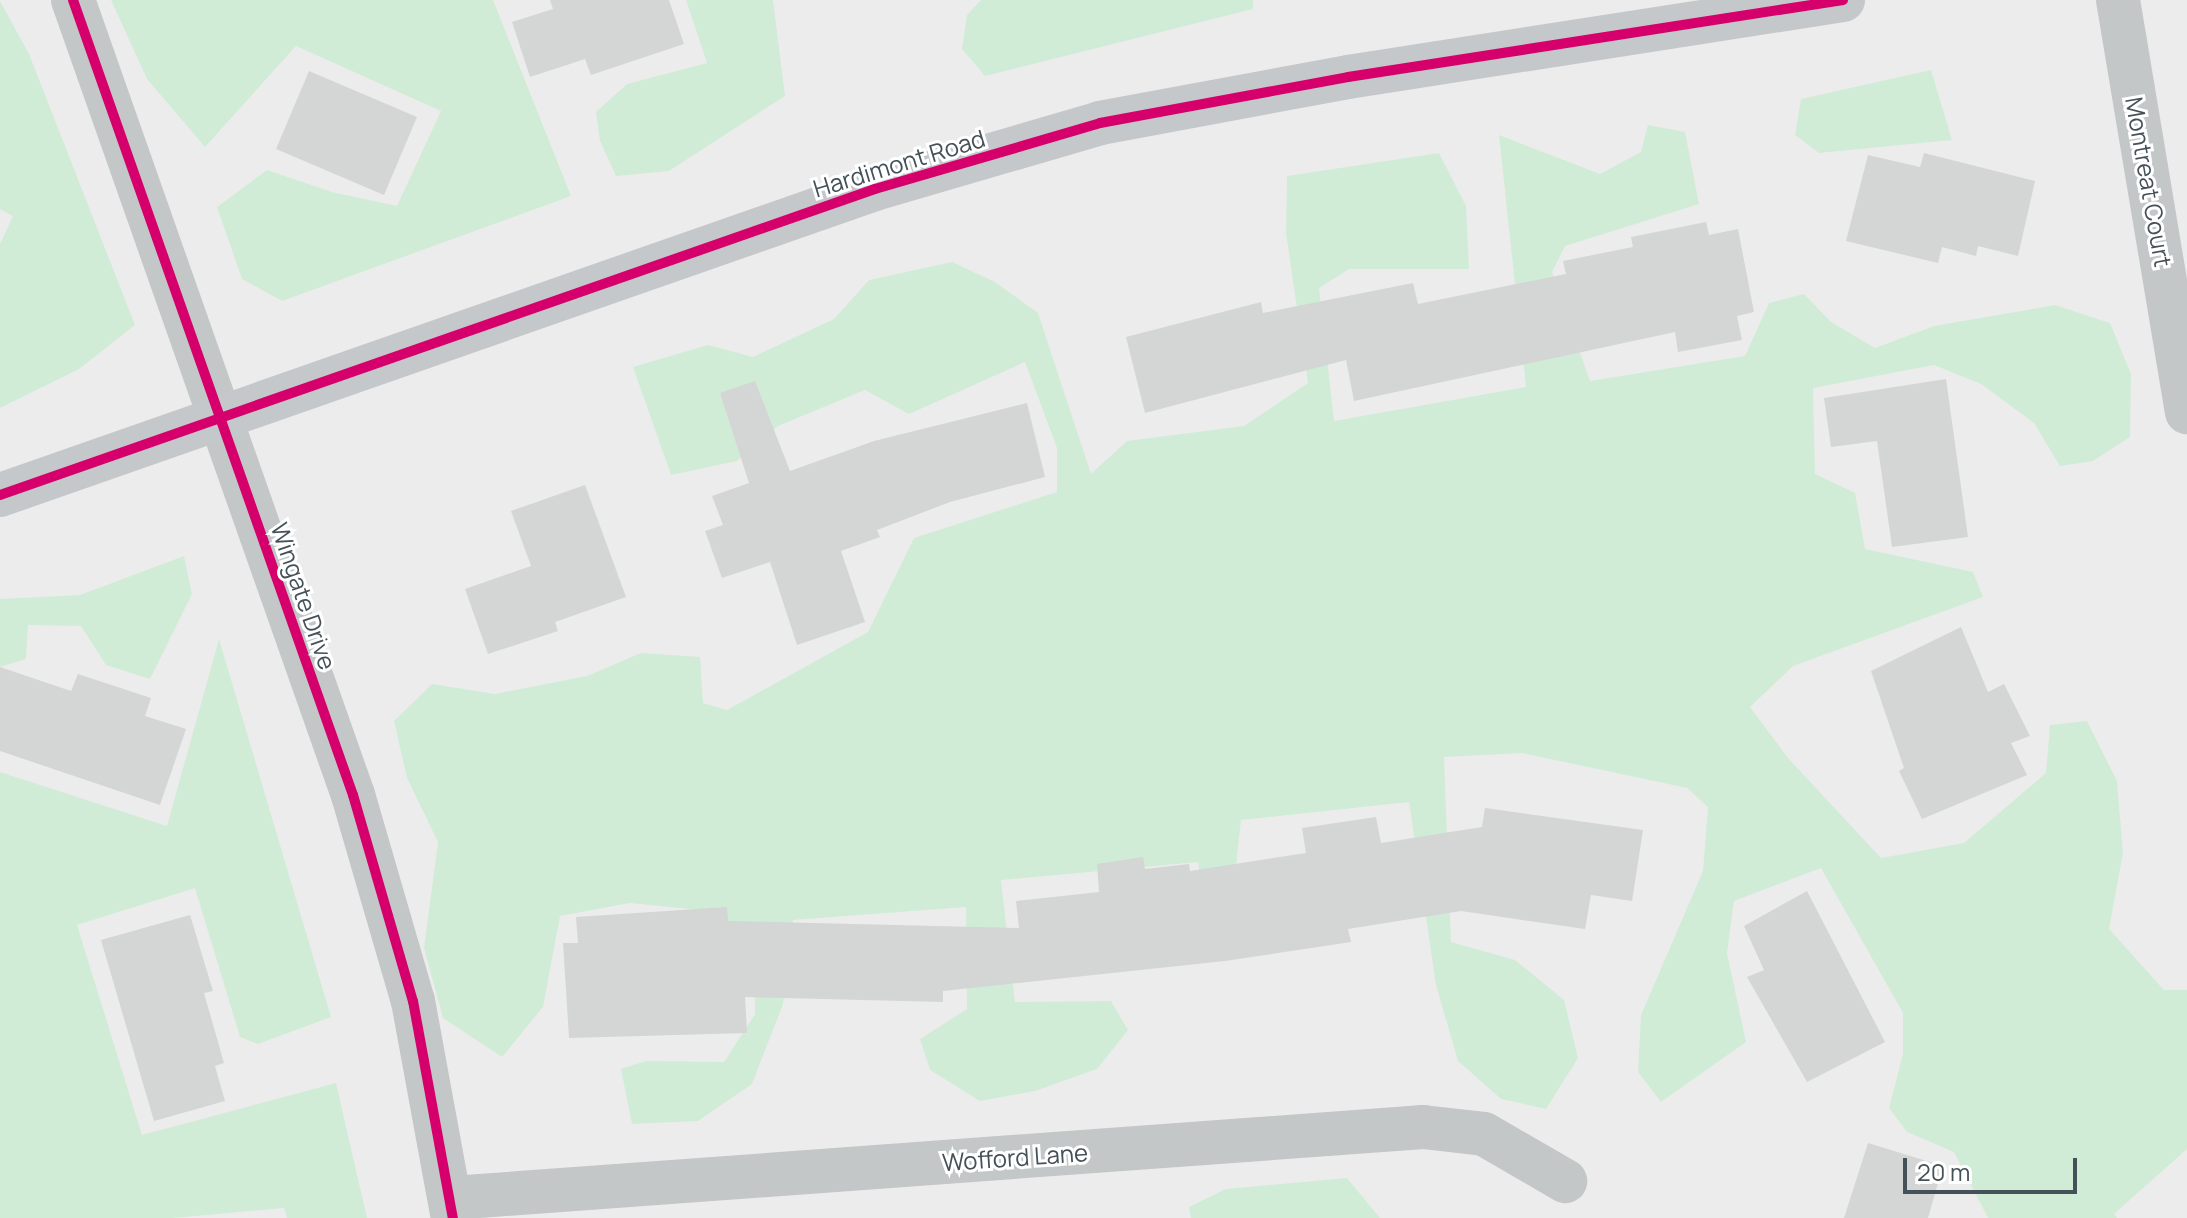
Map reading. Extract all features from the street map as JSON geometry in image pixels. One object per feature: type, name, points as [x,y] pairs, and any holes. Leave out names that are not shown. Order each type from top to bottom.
[{"type":"street","name":"Wingate Drive","points":[[73,0],[357,810],[413,1001],[452,1208]]},
{"type":"street","name":"Hardimont Road","points":[[0,495],[875,189],[1100,123],[1348,77],[1843,0]]},
{"type":"street","name":"Montreat Court","points":[[2118,0],[2187,412]]},
{"type":"street","name":"Wofford Lane","points":[[452,1208],[1423,1127],[1484,1134],[1565,1181]]},
{"type":"green space","points":[[111,0],[493,0],[571,196],[282,301],[242,279],[217,207],[267,170],[332,192],[397,206],[441,111],[296,46],[205,147],[147,79]]},
{"type":"green space","points":[[686,0],[773,0],[785,96],[669,171],[616,176],[600,141],[596,112],[627,84],[707,63]]},
{"type":"green space","points":[[981,0],[1253,0],[1253,9],[985,76],[962,49],[967,15]]},
{"type":"green space","points":[[0,1],[29,54],[135,325],[79,369],[0,408],[0,244],[13,216],[0,209]]},
{"type":"green space","points":[[1931,70],[1952,140],[1819,153],[1795,135],[1801,99]]},
{"type":"green space","points":[[1648,125],[1685,132],[1699,204],[1565,246],[1552,272],[1590,381],[1745,356],[1769,303],[1804,294],[1831,322],[1875,348],[1934,326],[2055,305],[2110,323],[2131,374],[2130,437],[2093,461],[2060,466],[2034,423],[1981,384],[1934,365],[1813,388],[1815,474],[1855,493],[1865,549],[1973,572],[1983,597],[1793,666],[1750,707],[1788,758],[1881,858],[1964,843],[2046,773],[2050,725],[2087,721],[2117,781],[2123,853],[2109,929],[2164,990],[2187,990],[2187,1149],[2114,1214],[2117,1218],[1988,1218],[1954,1152],[1907,1132],[1889,1108],[1903,1054],[1903,1013],[1821,868],[1734,901],[1727,953],[1746,1042],[1661,1102],[1638,1072],[1641,1015],[1703,871],[1708,807],[1687,788],[1522,753],[1444,757],[1451,942],[1515,960],[1564,1000],[1578,1058],[1546,1109],[1501,1099],[1458,1061],[1436,985],[1409,802],[1241,820],[1226,958],[1211,953],[1198,862],[1001,880],[1015,1002],[1111,1001],[1128,1030],[1097,1069],[1035,1091],[980,1101],[930,1070],[920,1039],[967,1009],[966,907],[793,920],[783,1004],[752,1084],[698,1121],[632,1124],[621,1069],[646,1061],[724,1062],[755,1014],[754,936],[699,910],[630,903],[560,916],[543,1007],[502,1057],[443,1018],[424,948],[438,842],[407,778],[394,721],[432,684],[495,694],[587,676],[641,653],[700,657],[703,703],[727,710],[868,632],[914,538],[1057,492],[1057,448],[1025,362],[909,414],[865,390],[778,426],[737,461],[671,475],[633,367],[708,345],[753,357],[834,319],[869,280],[952,262],[995,282],[1038,313],[1091,474],[1127,441],[1244,426],[1308,383],[1286,233],[1287,176],[1439,153],[1466,206],[1469,269],[1349,269],[1319,288],[1334,421],[1526,387],[1499,135],[1600,174],[1641,152]]},
{"type":"green space","points":[[184,556],[192,594],[150,679],[106,665],[81,626],[28,625],[26,659],[0,667],[0,599],[80,595]]},
{"type":"green space","points":[[219,639],[331,1017],[258,1044],[240,1037],[195,888],[77,925],[142,1135],[336,1083],[367,1218],[287,1218],[284,1208],[173,1218],[0,1218],[0,772],[167,826]]},
{"type":"green space","points":[[1347,1178],[1380,1218],[1191,1218],[1189,1207],[1226,1189]]},
{"type":"building","points":[[550,0],[669,0],[684,44],[591,75],[585,59],[530,77],[512,22],[553,9]]},
{"type":"building","points":[[309,71],[417,117],[384,195],[276,149]]},
{"type":"building","points":[[1924,153],[2035,181],[2018,256],[1978,246],[1976,256],[1942,247],[1938,263],[1846,241],[1868,155],[1920,167]]},
{"type":"building","points":[[1706,222],[1709,235],[1738,229],[1754,312],[1737,316],[1742,340],[1678,352],[1675,332],[1354,401],[1346,360],[1145,413],[1126,337],[1261,302],[1263,313],[1413,283],[1418,304],[1566,274],[1563,261],[1633,247],[1631,237]]},
{"type":"building","points":[[1946,379],[1968,537],[1892,547],[1877,441],[1831,447],[1824,398]]},
{"type":"building","points":[[755,381],[790,471],[874,441],[1027,403],[1045,477],[950,502],[877,530],[880,537],[841,551],[865,622],[797,645],[770,562],[722,578],[705,531],[723,525],[712,496],[749,483],[720,393]]},
{"type":"building","points":[[585,485],[626,597],[555,622],[558,631],[488,654],[465,589],[531,566],[511,511]]},
{"type":"building","points":[[1961,627],[1988,692],[2004,684],[2030,736],[2011,743],[2027,775],[1922,819],[1899,771],[1904,768],[1871,671]]},
{"type":"building","points":[[0,667],[71,691],[78,674],[151,698],[145,716],[186,729],[160,805],[0,751]]},
{"type":"building","points":[[1485,808],[1643,830],[1632,901],[1591,895],[1585,929],[1461,911],[1348,929],[1351,942],[1225,961],[943,991],[943,1002],[745,997],[747,1033],[569,1038],[563,943],[578,943],[576,917],[727,907],[728,921],[1019,928],[1016,901],[1099,892],[1097,864],[1143,857],[1145,869],[1189,864],[1190,871],[1306,853],[1302,828],[1376,817],[1381,843],[1482,827]]},
{"type":"building","points":[[1807,891],[1885,1042],[1807,1082],[1747,977],[1764,970],[1744,926]]},
{"type":"building","points":[[190,915],[213,991],[204,993],[224,1063],[215,1066],[225,1101],[154,1121],[101,940]]},
{"type":"building","points":[[1868,1143],[1943,1166],[1928,1218],[1844,1218]]},
{"type":"cycle path","points":[[73,0],[353,795],[413,1001],[453,1218]]},
{"type":"cycle path","points":[[0,495],[875,189],[1100,123],[1348,77],[1843,0]]}]
